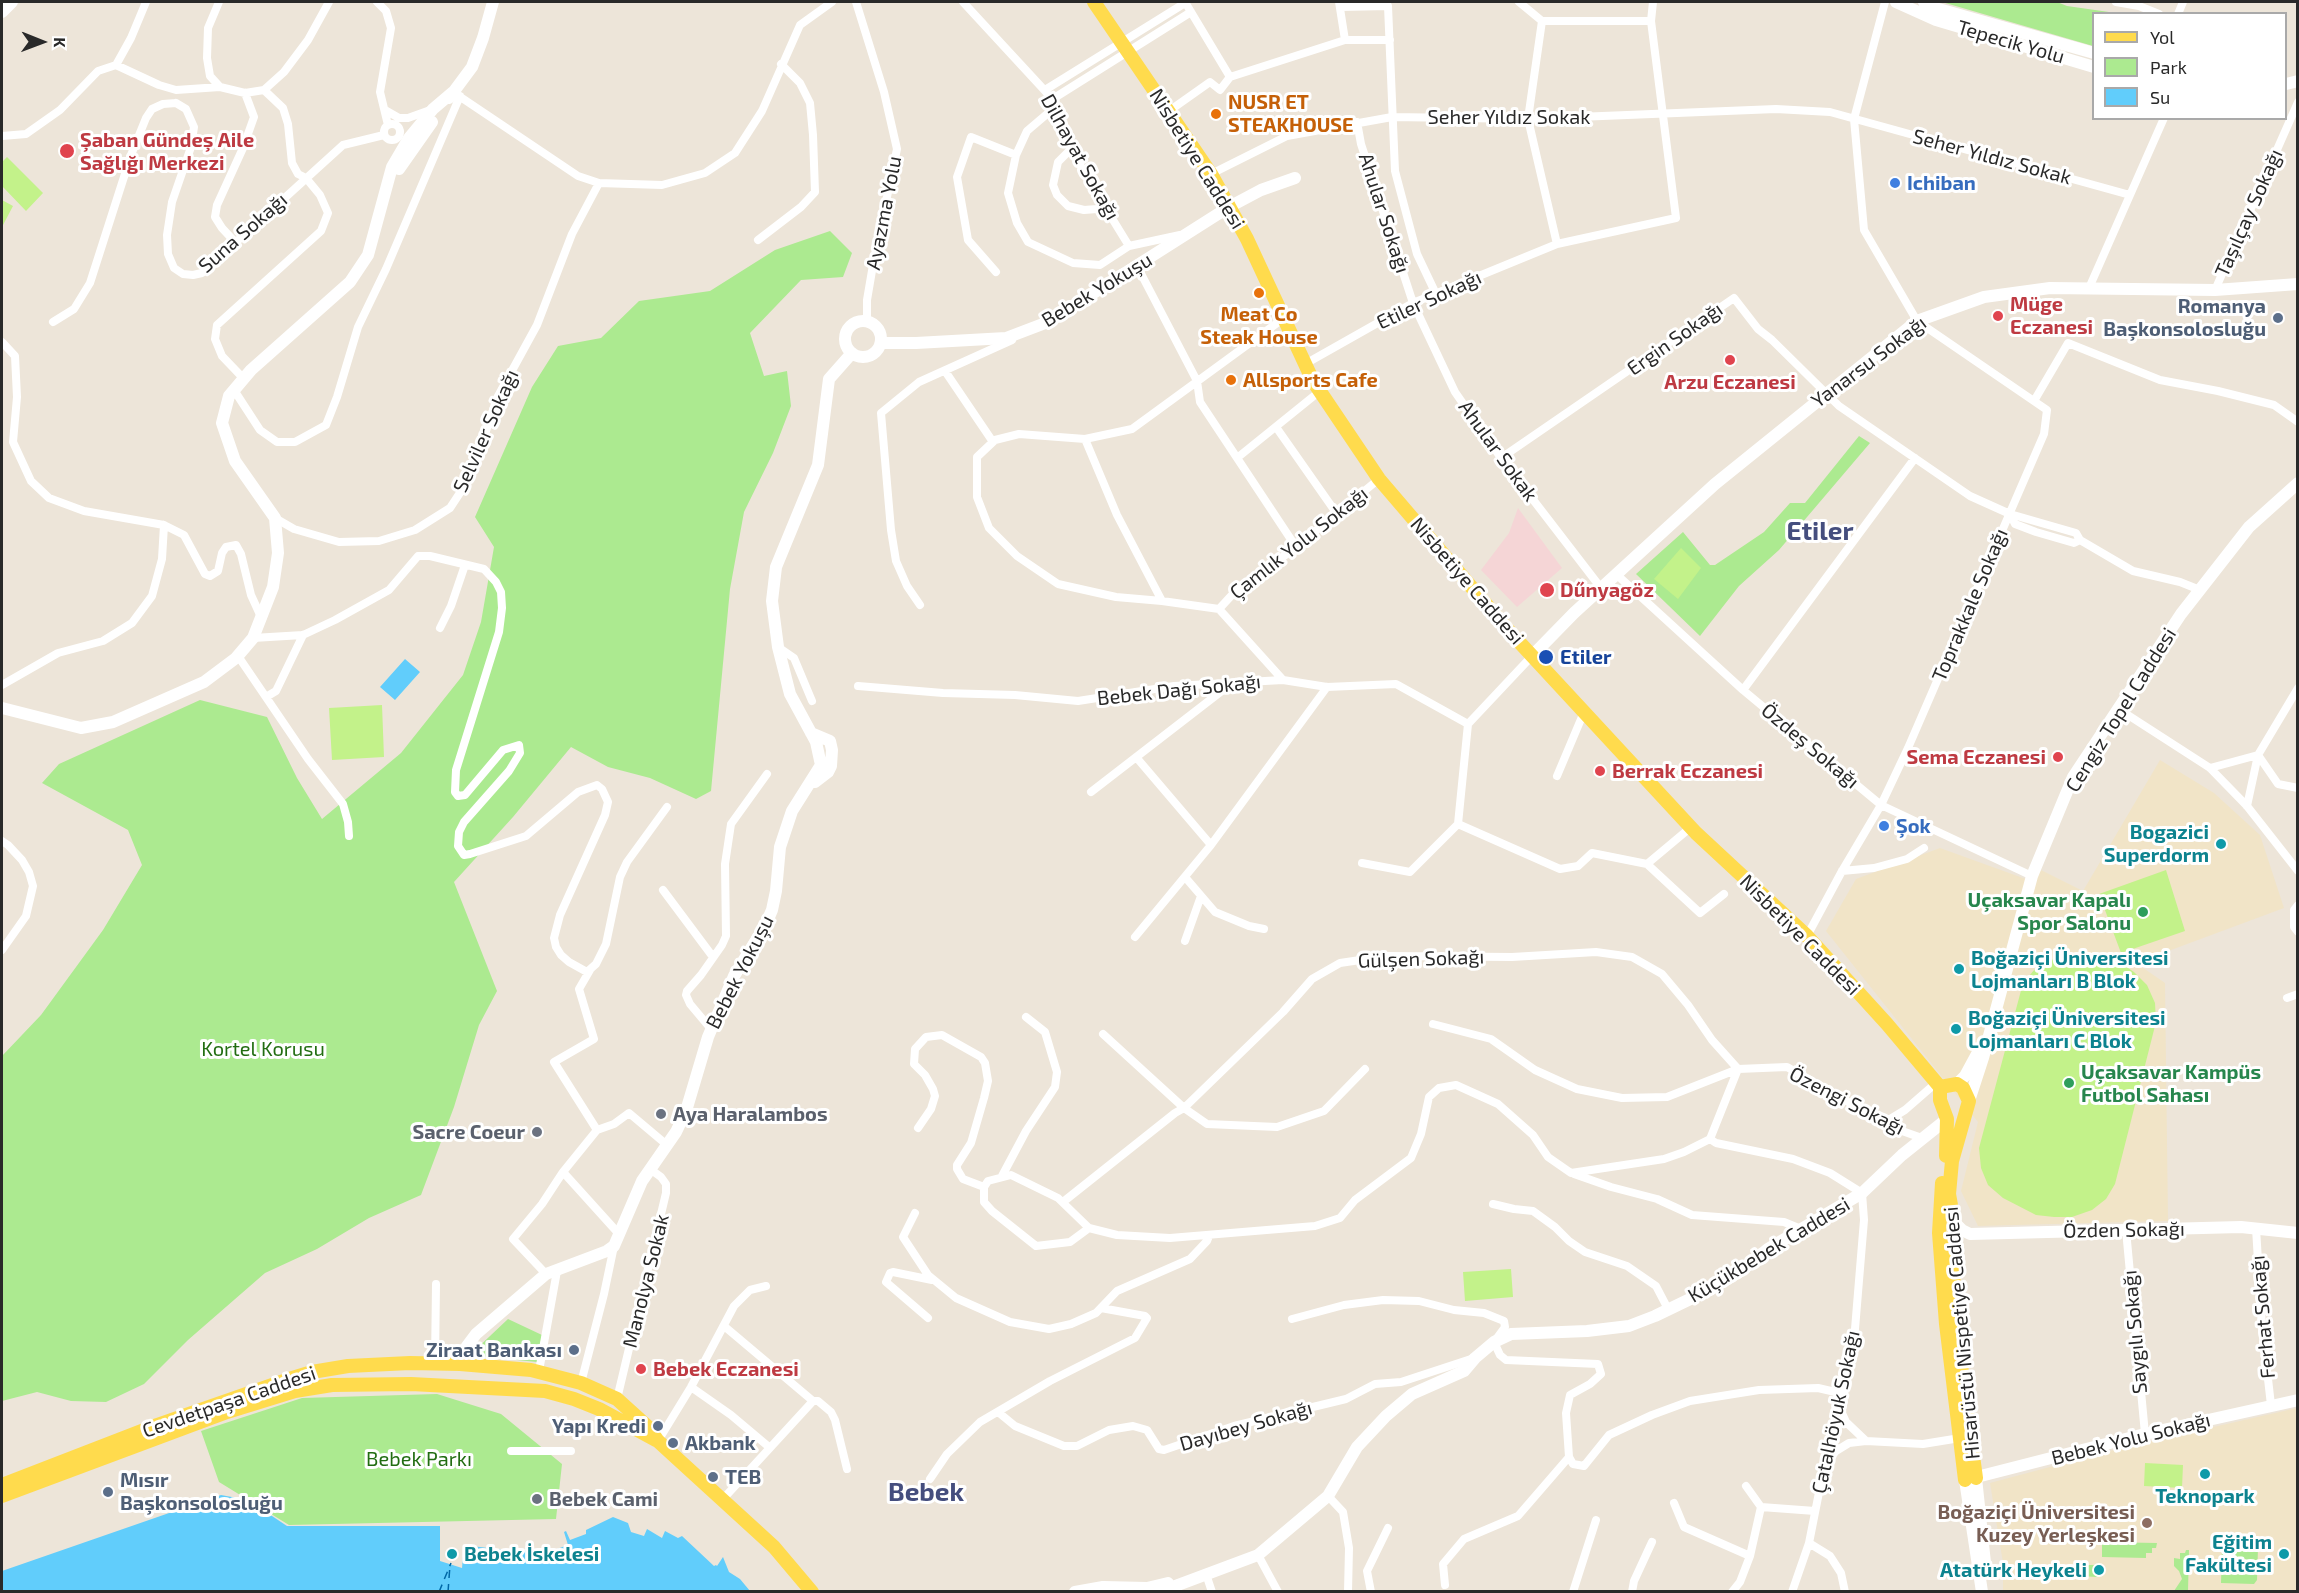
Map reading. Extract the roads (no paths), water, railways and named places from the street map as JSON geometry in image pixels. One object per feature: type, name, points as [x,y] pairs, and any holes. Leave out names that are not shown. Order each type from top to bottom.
[{"type":"main road","name":"Nisbetiye Caddesi","points":[[1094,2],[1211,174],[1247,239],[1320,392],[1379,479],[1532,656],[1690,828],[1807,936],[1887,1024],[1938,1085]]},
{"type":"main road","points":[[1947,1119],[1958,1117],[1968,1107],[1963,1088],[1957,1084],[1938,1085],[1940,1100],[1947,1119],[1948,1142],[1942,1181],[1940,1233],[1946,1324],[1960,1438],[1971,1479]]},
{"type":"main road","name":"Hisarüstü Nispetiye Caddesi","points":[[1968,1107],[1958,1136],[1949,1194],[1954,1222],[1954,1285],[1971,1479]]},
{"type":"main road","points":[[410,1363],[407,1372],[411,1384]]},
{"type":"main road","name":"Cevdetpaşa Caddesi","points":[[2,1485],[157,1425],[289,1379],[348,1366],[435,1363],[535,1370],[581,1383],[617,1399],[648,1427],[658,1441],[774,1547],[812,1592]]},
{"type":"main road","points":[[459,1387],[460,1364]]},
{"type":"main road","points":[[529,1390],[534,1385],[535,1370]]},
{"type":"main road","points":[[574,1399],[581,1383]]},
{"type":"main road","name":"Cevdetpaşa Caddesi","points":[[2,1496],[227,1412],[294,1391],[332,1385],[411,1384],[553,1393],[599,1409],[644,1436],[658,1441]]},
{"type":"street","points":[[2,12],[12,2]]},
{"type":"street","points":[[2,136],[26,134],[60,110],[98,71],[116,65],[131,38],[146,2]]},
{"type":"street","points":[[219,2],[208,28],[207,58],[210,76],[220,87]]},
{"type":"street","points":[[116,65],[159,85],[176,90],[220,87],[246,93],[264,90],[297,57],[329,2]]},
{"type":"street","points":[[377,2],[386,11],[391,28],[380,92],[388,124]]},
{"type":"street","points":[[234,390],[260,430],[277,442],[296,442],[327,424],[358,327],[387,269],[456,94],[472,67],[493,2]]},
{"type":"street","points":[[456,94],[578,176],[599,183],[662,185],[705,173],[735,153],[762,111],[800,25],[832,2]]},
{"type":"street","name":"Ayazma Yolu","points":[[856,2],[884,92],[897,149],[874,259],[867,300],[867,321]]},
{"type":"street","name":"Dilhayat Sokağı","points":[[963,2],[1049,98],[1083,171],[1130,246]]},
{"type":"street","points":[[1188,234],[1130,246],[1100,265],[1073,263],[1028,242],[1017,223],[1008,193],[1016,155],[1049,98],[1125,47],[1185,2],[1230,76]]},
{"type":"street","points":[[1519,2],[1542,21],[1651,21]]},
{"type":"street","points":[[1653,2],[1651,21],[1662,112]]},
{"type":"street","points":[[1885,2],[1854,119],[1864,230],[1917,321]]},
{"type":"street","name":"Tepecik Yolu","points":[[1896,2],[1936,20],[2092,65]]},
{"type":"street","name":"Tepecik Yolu","points":[[1923,2],[1935,8],[2092,53]]},
{"type":"street","points":[[2116,2],[2130,3],[2154,12]]},
{"type":"street","points":[[1339,4],[1345,40]]},
{"type":"street","name":"Ahular Sokağı","points":[[1339,4],[1388,6],[1395,171],[1418,255],[1436,294]]},
{"type":"street","points":[[1125,47],[1191,12]]},
{"type":"street","points":[[1542,21],[1528,119],[1557,244]]},
{"type":"street","points":[[1169,111],[1210,82],[1220,90],[1230,76],[1345,40],[1390,40]]},
{"type":"street","points":[[758,240],[801,207],[815,192],[810,103],[800,83],[781,64]]},
{"type":"street","points":[[53,322],[74,309],[90,283],[131,155],[146,118],[152,109],[163,104],[176,104],[176,90]]},
{"type":"street","name":"Suna Sokağı","points":[[264,90],[283,108],[288,124],[292,163],[298,174],[306,178]]},
{"type":"street","points":[[235,242],[215,217],[217,205],[254,117],[246,93]]},
{"type":"street","points":[[384,110],[399,118],[408,118],[433,109],[456,94]]},
{"type":"street","points":[[409,144],[456,94]]},
{"type":"street","name":"Taşılçay Sokağı","points":[[2216,291],[2298,102]]},
{"type":"street","name":"Suna Sokağı","points":[[176,104],[186,109],[194,127],[191,147],[172,202],[166,235],[168,255],[174,268],[183,274],[202,273],[343,145],[387,138]]},
{"type":"street","points":[[2,708],[81,728],[113,722],[204,682],[238,656],[253,638],[273,587],[278,553],[275,518],[235,461],[222,423],[229,396],[350,282],[368,255],[387,187],[409,144],[433,109]]},
{"type":"street","name":"Seher Yıldız Sokak","points":[[1211,174],[1287,136],[1392,117],[1528,119],[1776,109],[1830,112],[2130,195]]},
{"type":"street","name":"Etiler Sokağı","points":[[1305,364],[1413,303],[1557,244],[1676,218],[1662,112]]},
{"type":"street","points":[[2089,288],[2163,120]]},
{"type":"street","name":"Ahular Sokağı","points":[[1356,122],[1361,144],[1413,303]]},
{"type":"street","points":[[388,124],[398,126],[409,144]]},
{"type":"street","points":[[388,124],[383,130],[387,138],[409,144]]},
{"type":"street","points":[[387,138],[397,139],[400,134],[398,126]]},
{"type":"street","points":[[996,272],[968,240],[957,177],[971,137],[1016,155]]},
{"type":"street","points":[[1072,148],[1058,162],[1053,185],[1058,195],[1068,206],[1084,210],[1097,209],[1104,204]]},
{"type":"street","points":[[244,380],[222,356],[215,339],[217,325],[321,231],[328,213],[320,195],[306,178]]},
{"type":"street","name":"Bebek Yokuşu","points":[[881,343],[1006,338],[1048,322],[1229,207],[1261,190],[1295,178]]},
{"type":"street","name":"Selviler Sokağı","points":[[275,518],[294,529],[339,542],[379,541],[415,530],[450,508],[471,476],[497,398],[537,325],[572,234],[599,183]]},
{"type":"street","points":[[1137,266],[1197,381],[1200,402],[1296,547]]},
{"type":"street","name":"Yanarsu Sokağı","points":[[1532,656],[1601,588],[1715,484],[1917,321],[1984,297],[2050,288],[2216,291],[2298,284]]},
{"type":"street","name":"Ergin Sokağı","points":[[1501,458],[1734,297],[1758,329],[1772,339],[1839,406],[1970,496],[2010,514],[2076,533],[2080,540],[2133,571],[2180,582],[2200,590]]},
{"type":"street","name":"Ahular Sokak","points":[[1413,303],[1455,393],[1501,458],[1601,588]]},
{"type":"street","points":[[1283,680],[1219,609],[1116,597],[1058,584],[1017,556],[989,528],[977,497],[977,457],[993,442],[1019,434],[1085,439],[1132,429],[1284,318]]},
{"type":"street","points":[[867,321],[878,329],[881,343],[876,352],[870,356],[864,357],[852,353],[846,343],[848,329],[858,322],[867,321]]},
{"type":"street","name":"Toprakkale Sokağı","points":[[1807,936],[1881,805],[2044,434],[2047,410],[1917,321]]},
{"type":"street","points":[[920,605],[907,586],[896,561],[891,530],[881,412],[919,382],[985,354],[1048,322]]},
{"type":"street","points":[[2,342],[15,356],[17,397],[13,441],[31,481],[49,498],[84,511],[164,525],[184,535],[205,574],[210,576],[218,571],[222,553],[226,547],[231,544],[236,545],[241,554],[251,595],[262,619]]},
{"type":"street","points":[[2034,401],[2068,343],[2160,380],[2274,405],[2298,422]]},
{"type":"street","points":[[812,701],[794,658],[778,647],[772,601],[776,567],[818,465],[829,379],[852,353]]},
{"type":"street","points":[[945,371],[993,442]]},
{"type":"street","points":[[1237,458],[1320,392]]},
{"type":"street","points":[[1276,427],[1336,514]]},
{"type":"street","points":[[1085,439],[1117,515],[1162,601]]},
{"type":"street","points":[[1743,690],[1915,458]]},
{"type":"street","name":"Çamlık Yolu Sokağı","points":[[1219,609],[1231,596],[1296,547],[1379,479]]},
{"type":"street","name":"Cengiz Topel Caddesi","points":[[1968,1107],[2032,876],[2073,777],[2181,614],[2249,527],[2298,483]]},
{"type":"street","points":[[2,685],[58,653],[104,640],[132,623],[152,596],[162,559],[164,525]]},
{"type":"street","points":[[253,638],[303,635],[390,590],[418,556],[430,556],[484,569],[496,582],[501,592],[499,632],[456,771],[455,792],[458,796],[465,795],[502,750],[519,745],[520,753],[509,771],[464,822],[459,832],[458,846],[464,855],[526,836],[578,792],[597,785],[602,789],[608,802],[604,815],[560,915],[554,938],[556,947],[569,962],[587,972],[590,970]]},
{"type":"street","points":[[440,628],[451,606],[465,565]]},
{"type":"street","name":"Özdeş Sokağı","points":[[1616,574],[1743,690],[1881,805],[2032,876]]},
{"type":"street","points":[[266,697],[276,691],[303,635]]},
{"type":"street","name":"Bebek Yokuşu","points":[[616,1240],[642,1181],[676,1132],[686,1111],[711,1029],[734,976],[765,926],[772,910],[780,847],[792,811],[805,790],[828,772],[833,760],[830,741],[811,733],[790,694],[778,647]]},
{"type":"street","points":[[238,656],[308,759],[343,804],[349,836]]},
{"type":"street","points":[[1362,863],[1410,873],[1458,824],[1468,724],[1532,656]]},
{"type":"street","name":"Bebek Dağı Sokağı","points":[[858,686],[1078,701],[1174,686],[1283,680],[1327,687],[1396,684],[1468,724]]},
{"type":"street","points":[[1091,792],[1233,683]]},
{"type":"street","points":[[1136,937],[1211,846],[1327,687]]},
{"type":"street","points":[[2247,806],[2258,755],[2298,688]]},
{"type":"street","points":[[2117,708],[2210,768],[2247,806],[2298,871]]},
{"type":"street","points":[[1557,776],[1584,712]]},
{"type":"street","points":[[2210,768],[2258,755]]},
{"type":"street","points":[[2258,755],[2278,784],[2298,788]]},
{"type":"street","points":[[1136,757],[1211,846]]},
{"type":"street","points":[[711,1029],[686,995],[726,936],[725,873],[731,824],[767,774]]},
{"type":"street","points":[[597,1130],[554,1062],[594,1039],[579,988],[606,944],[620,877],[627,862],[667,807]]},
{"type":"street","points":[[1458,824],[1560,869],[1578,866],[1592,853],[1647,864],[1700,913],[1724,894]]},
{"type":"street","points":[[1647,864],[1690,828]]},
{"type":"street","points":[[2,842],[22,860],[33,886],[26,916],[2,950]]},
{"type":"street","points":[[1842,871],[1885,865],[1907,859],[1924,848]]},
{"type":"street","points":[[1185,877],[1215,912],[1249,926],[1264,929]]},
{"type":"street","points":[[663,890],[713,957]]},
{"type":"street","points":[[1185,941],[1201,896]]},
{"type":"street","points":[[2298,905],[2294,910],[2294,927],[2298,932]]},
{"type":"street","name":"Gülşen Sokağı","points":[[1062,1202],[1184,1108],[1283,1012],[1311,979],[1340,963],[1387,956],[1512,957],[1596,952],[1632,957],[1662,974],[1688,1005],[1712,1040],[1738,1069]]},
{"type":"street","points":[[2287,998],[2298,994]]},
{"type":"street","points":[[1002,1176],[1026,1131],[1055,1087],[1057,1072],[1045,1032],[1026,1017]]},
{"type":"street","name":"Özengi Sokağı","points":[[1432,1024],[1491,1039],[1535,1070],[1577,1089],[1622,1098],[1667,1097],[1738,1069],[1786,1067],[1842,1098],[1882,1124],[1922,1138]]},
{"type":"street","points":[[1103,1034],[1184,1108],[1207,1124],[1277,1127],[1324,1111],[1365,1069]]},
{"type":"street","points":[[918,1128],[931,1108],[935,1096],[929,1082],[914,1064],[915,1049],[926,1037],[942,1035],[981,1057],[985,1063],[988,1081],[984,1098],[971,1143],[957,1165],[963,1179],[984,1186]]},
{"type":"street","points":[[1957,1084],[1965,1076],[1986,1041]]},
{"type":"street","points":[[1571,1173],[1664,1159],[1710,1139],[1738,1069]]},
{"type":"street","points":[[1089,1228],[1070,1242],[1036,1246],[984,1202],[984,1186],[988,1181],[1011,1175],[1062,1202],[1089,1228],[1117,1235],[1170,1238],[1315,1226],[1340,1218],[1355,1200],[1411,1158],[1421,1134],[1429,1097],[1439,1088],[1456,1085],[1498,1104],[1533,1135],[1548,1157],[1571,1173],[1657,1200],[1692,1215],[1784,1222],[1802,1229]]},
{"type":"street","points":[[1882,1124],[1938,1085]]},
{"type":"street","points":[[552,1273],[513,1239],[597,1130],[614,1124],[629,1113],[667,1145]]},
{"type":"street","name":"Küçükbebek Caddesi","points":[[1159,1592],[1258,1555],[1328,1497],[1357,1447],[1386,1416],[1412,1394],[1464,1371],[1494,1342],[1511,1334],[1587,1331],[1629,1326],[1713,1288],[1742,1270],[1768,1249],[1862,1193],[1922,1138],[1947,1119]]},
{"type":"street","points":[[1710,1139],[1716,1143],[1793,1159],[1830,1173],[1862,1193]]},
{"type":"street","name":"Manolya Sokak","points":[[617,1399],[666,1193],[666,1184],[650,1169]]},
{"type":"street","points":[[563,1172],[616,1240]]},
{"type":"street","name":"Çatalhöyuk Sokağı","points":[[1792,1592],[1809,1543],[1826,1462],[1844,1394],[1857,1307],[1864,1220],[1862,1193]]},
{"type":"street","points":[[1493,1204],[1533,1211],[1586,1252],[1627,1266],[1656,1286],[1668,1309]]},
{"type":"street","points":[[915,1213],[903,1237],[928,1275],[956,1298],[1010,1322],[1049,1329],[1071,1324],[1096,1313],[1117,1291],[1190,1259],[1209,1236]]},
{"type":"street","name":"Özden Sokağı","points":[[1954,1222],[1970,1234],[2256,1228],[2298,1233]]},
{"type":"street","name":"Ferhat Sokağı","points":[[2256,1228],[2262,1327],[2271,1405]]},
{"type":"street","name":"Saygılı Sokağı","points":[[2126,1230],[2145,1434]]},
{"type":"street","points":[[460,1364],[467,1346],[477,1334],[552,1273],[607,1251],[616,1240]]},
{"type":"street","points":[[581,1383],[616,1240]]},
{"type":"street","points":[[928,1318],[886,1282],[890,1272],[935,1281]]},
{"type":"street","points":[[535,1370],[552,1273]]},
{"type":"street","points":[[435,1363],[436,1284]]},
{"type":"street","points":[[658,1441],[691,1387],[734,1306],[750,1290],[766,1286]]},
{"type":"street","points":[[1292,1319],[1344,1305],[1383,1300],[1419,1301],[1454,1310],[1484,1313],[1504,1321],[1504,1327],[1494,1342],[1506,1360],[1598,1364],[1600,1374],[1590,1384],[1570,1395],[1566,1413],[1569,1457],[1573,1464],[1584,1466],[1609,1436],[1652,1415],[1690,1401],[1759,1390],[1818,1388],[1844,1394]]},
{"type":"street","points":[[930,1479],[947,1454],[980,1422],[1050,1381],[1135,1338],[1147,1318],[1101,1308]]},
{"type":"street","points":[[724,1326],[813,1401],[818,1401],[831,1412],[847,1469]]},
{"type":"street","name":"Dayıbey Sokağı","points":[[998,1412],[1015,1426],[1064,1446],[1077,1446],[1110,1430],[1133,1426],[1148,1430],[1159,1449],[1164,1450],[1234,1426],[1346,1399],[1375,1384],[1401,1382],[1475,1358]]},
{"type":"street","points":[[691,1387],[731,1415],[769,1447]]},
{"type":"street","name":"Bebek Yolu Sokağı","points":[[1971,1479],[2145,1434],[2298,1400]]},
{"type":"street","points":[[723,1500],[813,1401]]},
{"type":"street","points":[[1841,1411],[1846,1422],[1866,1441]]},
{"type":"street","points":[[1826,1462],[1836,1451],[1849,1443],[1866,1441],[1923,1444],[1960,1438]]},
{"type":"street","points":[[511,1451],[571,1451]]},
{"type":"street","points":[[1444,1585],[1443,1564],[1464,1539],[1518,1516],[1569,1457]]},
{"type":"street","points":[[1971,1479],[1982,1592]]},
{"type":"street","name":"Hisarüstü Nispetiye Caddesi","points":[[1971,1479],[1989,1592]]},
{"type":"street","points":[[1732,1592],[1740,1582],[1749,1556],[1761,1507],[1746,1486]]},
{"type":"street","points":[[1328,1497],[1343,1512],[1349,1548],[1348,1592]]},
{"type":"street","points":[[1674,1503],[1684,1527],[1749,1556]]},
{"type":"street","points":[[1761,1507],[1815,1511]]},
{"type":"street","points":[[1573,1592],[1596,1520]]},
{"type":"street","points":[[1371,1592],[1366,1572],[1388,1528]]},
{"type":"street","points":[[1632,1592],[1634,1581],[1652,1542]]},
{"type":"street","points":[[1809,1543],[1830,1556],[1842,1573],[1845,1592]]},
{"type":"street","points":[[1258,1555],[1278,1592]]},
{"type":"street","points":[[1206,1574],[1212,1592]]},
{"type":"street","points":[[1075,1592],[1103,1587],[1147,1588],[1190,1579]]},
{"type":"water","points":[[405,659],[420,672],[395,700],[380,687]]},
{"type":"water","points":[[221,1495],[248,1500],[287,1526],[440,1526],[440,1561],[462,1568],[464,1545],[512,1551],[513,1549],[535,1551],[538,1556],[568,1545],[564,1532],[566,1531],[570,1540],[586,1534],[586,1530],[613,1517],[628,1523],[631,1532],[644,1536],[647,1529],[662,1538],[665,1531],[678,1538],[682,1536],[714,1566],[717,1566],[723,1557],[729,1572],[740,1579],[750,1591],[2,1591],[2,1571]]},
{"type":"place","name":"NUSR ET STEAKHOUSE","points":[[1216,114]]},
{"type":"place","name":"Şaban Gündeş Aile Sağlığı Merkezi","points":[[67,151]]},
{"type":"place","name":"Ichiban","points":[[1895,183]]},
{"type":"place","name":"Meat Co Steak House","points":[[1259,293]]},
{"type":"place","name":"Müge Eczanesi","points":[[1998,316]]},
{"type":"place","name":"Romanya Başkonsolosluğu","points":[[2278,318]]},
{"type":"place","name":"Arzu Eczanesi","points":[[1730,360]]},
{"type":"place","name":"Allsports Cafe","points":[[1231,380]]},
{"type":"place","name":"Dűnyagöz","points":[[1547,590]]},
{"type":"place","name":"Etiler","points":[[1546,657]]},
{"type":"place","name":"Sema Eczanesi","points":[[2058,757]]},
{"type":"place","name":"Berrak Eczanesi","points":[[1600,771]]},
{"type":"place","name":"Şok","points":[[1884,826]]},
{"type":"place","name":"Bogazici Superdorm","points":[[2221,844]]},
{"type":"place","name":"Uçaksavar Kapalı Spor Salonu","points":[[2143,912]]},
{"type":"place","name":"Boğaziçi Üniversitesi Lojmanları B Blok","points":[[1959,969]]},
{"type":"place","name":"Boğaziçi Üniversitesi Lojmanları C Blok","points":[[1956,1029]]},
{"type":"place","name":"Uçaksavar Kampüs Futbol Sahası","points":[[2069,1083]]},
{"type":"place","name":"Aya Haralambos","points":[[661,1114]]},
{"type":"place","name":"Sacre Coeur","points":[[537,1132]]},
{"type":"place","name":"Ziraat Bankası","points":[[574,1350]]},
{"type":"place","name":"Bebek Eczanesi","points":[[641,1369]]},
{"type":"place","name":"Yapı Kredi","points":[[658,1426]]},
{"type":"place","name":"Akbank","points":[[673,1443]]},
{"type":"place","name":"Teknopark","points":[[2205,1474]]},
{"type":"place","name":"TEB","points":[[713,1477]]},
{"type":"place","name":"Mısır Başkonsolosluğu","points":[[108,1492]]},
{"type":"place","name":"Bebek Cami","points":[[537,1499]]},
{"type":"place","name":"Boğaziçi Üniversitesi Kuzey Yerleşkesi","points":[[2147,1523]]},
{"type":"place","name":"Bebek İskelesi","points":[[452,1554]]},
{"type":"place","name":"Eğitim Fakültesi","points":[[2284,1554]]},
{"type":"place","name":"Atatürk Heykeli","points":[[2099,1570]]},
{"type":"district","name":"Etiler","points":[[1820,531]]},
{"type":"district","name":"Bebek","points":[[926,1492]]},
{"type":"park label","name":"Kortel Korusu","points":[[263,1049]]},
{"type":"park label","name":"Bebek Parkı","points":[[419,1459]]}]
